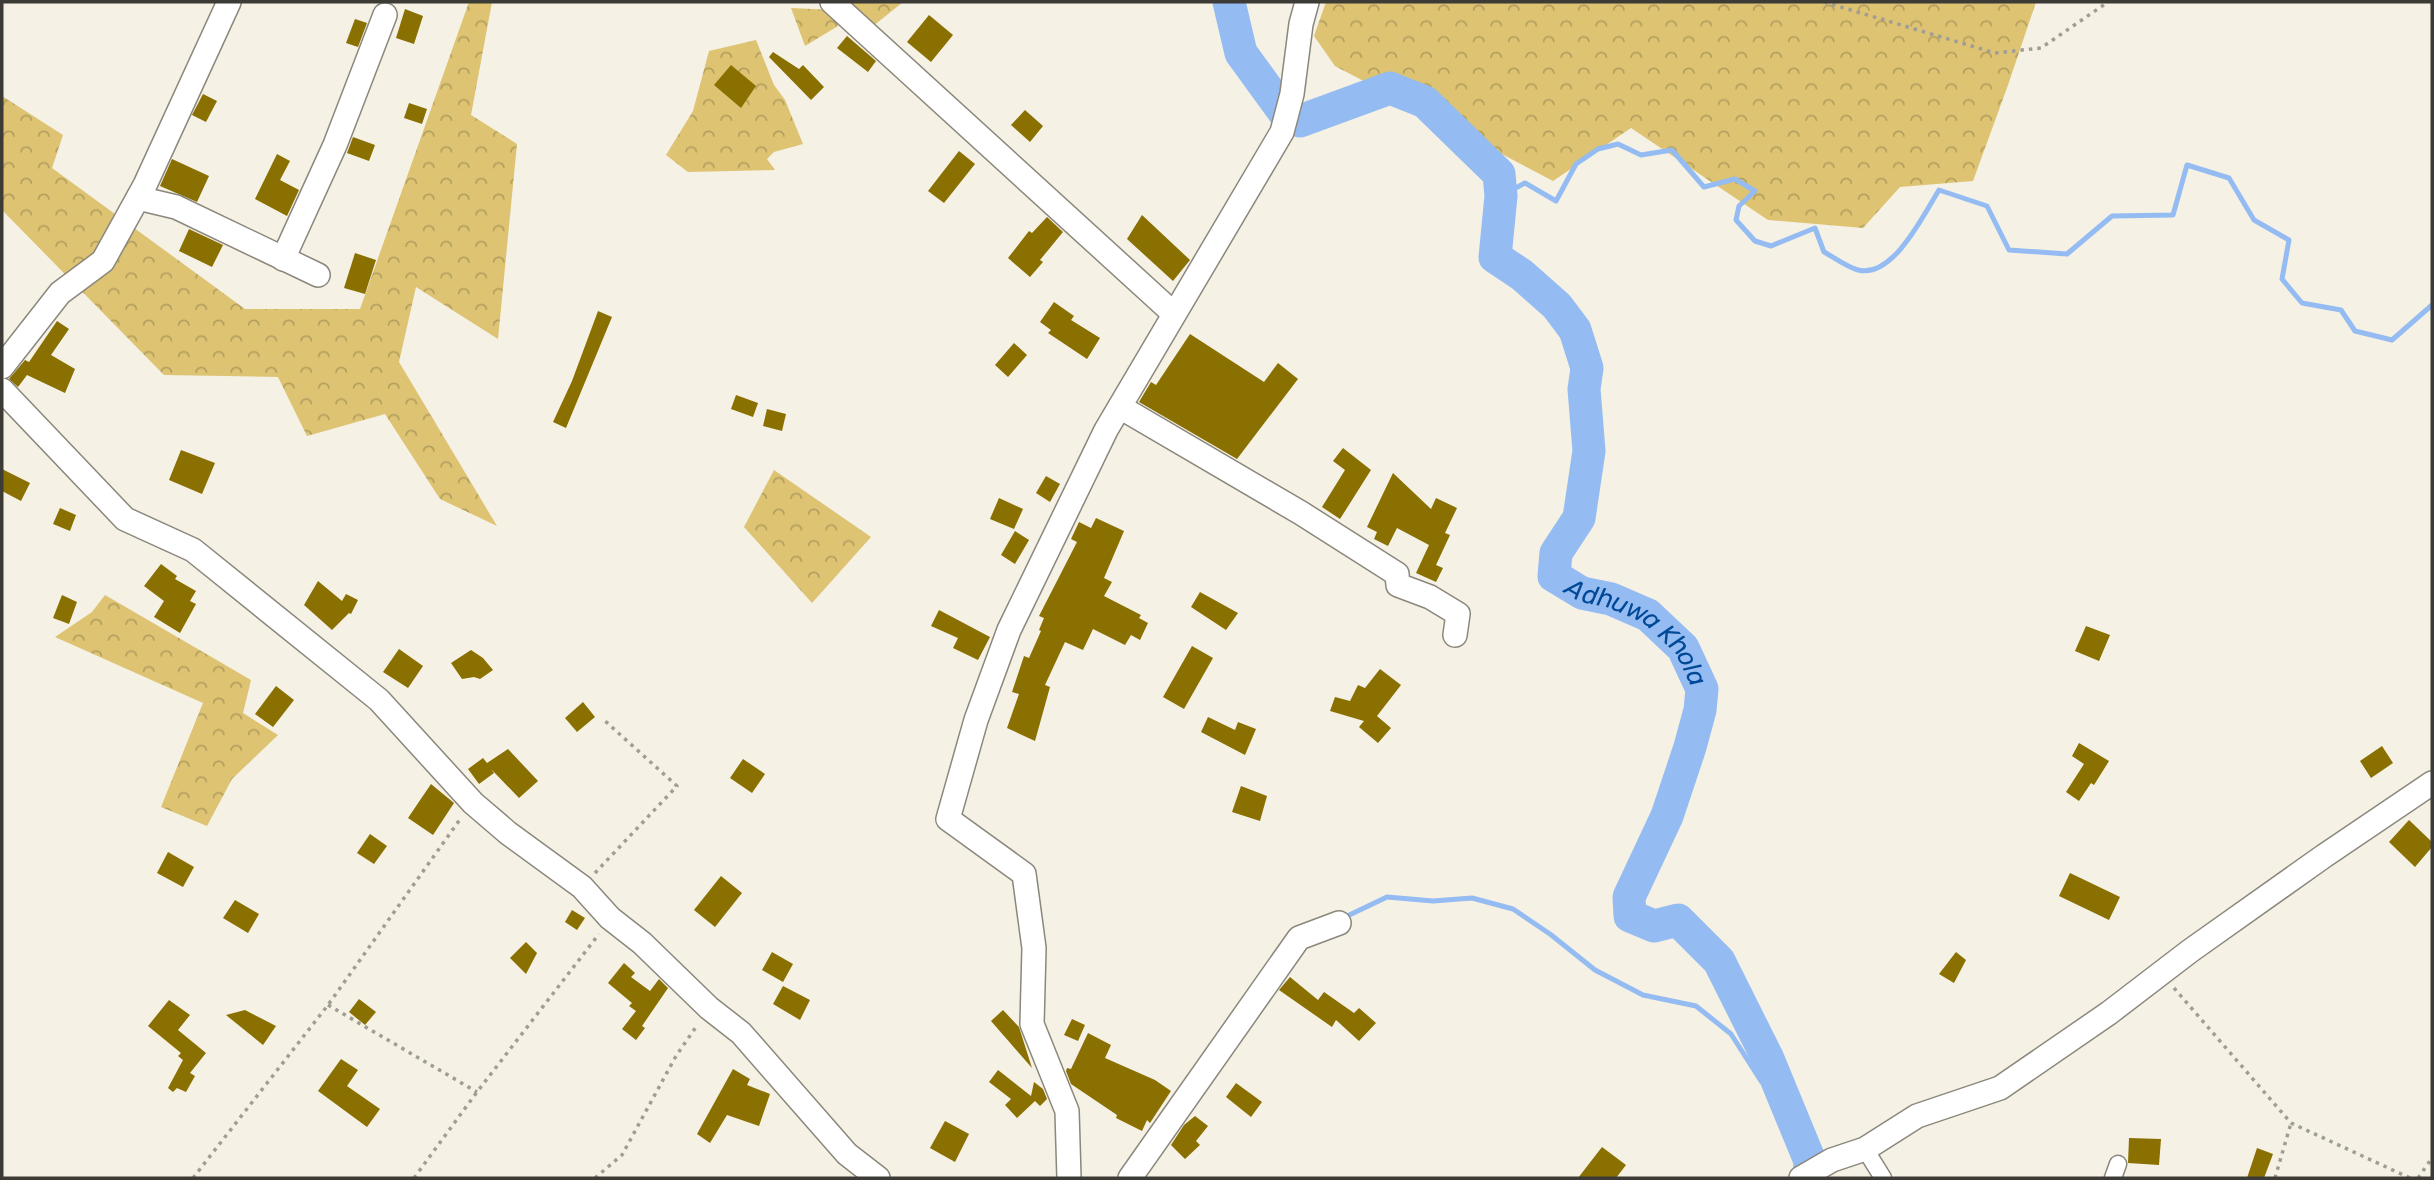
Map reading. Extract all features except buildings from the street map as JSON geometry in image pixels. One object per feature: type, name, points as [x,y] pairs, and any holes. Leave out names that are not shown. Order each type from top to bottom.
[{"type":"street","points":[[2,367],[60,293],[103,261],[138,198],[229,2]]},
{"type":"street","points":[[832,2],[1173,313]]},
{"type":"street","points":[[1069,1178],[1067,1111],[1032,1024],[1034,948],[1024,874],[948,819],[976,720],[1009,630],[1106,430],[1282,132],[1292,94],[1301,24],[1307,2]]},
{"type":"street","points":[[283,259],[335,145],[385,15]]},
{"type":"street","points":[[138,198],[176,208],[318,275]]},
{"type":"street","points":[[2,390],[125,519],[193,550],[379,700],[472,803],[508,834],[582,887],[610,918],[642,943],[709,1008],[741,1033],[847,1154],[878,1178]]},
{"type":"street","points":[[1120,407],[1376,560],[1397,574],[1398,585],[1430,597],[1458,614],[1455,635]]},
{"type":"street","points":[[1801,1178],[1832,1160],[1865,1149],[1917,1116],[2000,1088],[2109,1013],[2160,973],[2324,856],[2432,783]]},
{"type":"street","points":[[1130,1178],[1299,938],[1339,923]]},
{"type":"street","points":[[1865,1149],[1883,1178]]},
{"type":"path","points":[[1824,2],[1995,52],[2040,48],[2108,2]]},
{"type":"path","points":[[582,887],[677,786],[604,720]]},
{"type":"path","points":[[193,1178],[328,1005],[472,803]]},
{"type":"path","points":[[414,1178],[610,918]]},
{"type":"path","points":[[2160,973],[2291,1123],[2410,1178]]},
{"type":"path","points":[[328,1005],[477,1092]]},
{"type":"path","points":[[595,1178],[622,1155],[676,1056],[709,1008]]},
{"type":"path","points":[[2275,1178],[2291,1123]]},
{"type":"path","points":[[2418,1178],[2432,1158]]},
{"type":"green space","points":[[469,2],[492,2],[471,115],[517,144],[498,339],[416,287],[399,362],[497,526],[440,499],[385,414],[307,436],[278,377],[164,375],[2,210],[2,96],[63,135],[52,168],[245,309],[360,309]]},
{"type":"green space","points":[[821,2],[903,2],[867,31],[835,12],[838,26],[805,46],[791,8],[833,10]]},
{"type":"green space","points":[[1326,2],[2036,2],[1973,181],[1900,187],[1863,228],[1768,220],[1631,128],[1553,181],[1335,66],[1314,36]]},
{"type":"green space","points":[[756,40],[774,85],[785,100],[803,144],[774,152],[767,159],[775,170],[688,172],[666,155],[693,111],[709,51]]},
{"type":"green space","points":[[774,470],[871,537],[812,603],[744,527]]},
{"type":"green space","points":[[105,595],[251,680],[243,713],[278,735],[232,779],[207,826],[161,807],[203,703],[55,637],[92,612]]},
{"type":"waterway","name":"Adhuwa Khola","points":[[1229,2],[1241,53],[1286,115],[1300,121],[1390,88],[1425,102],[1499,174],[1501,196],[1495,257],[1522,275],[1557,306],[1575,330],[1587,368],[1584,389],[1589,451],[1579,518],[1556,553],[1554,576],[1582,593],[1611,599],[1648,615],[1683,648],[1702,689],[1700,710],[1690,747],[1667,816],[1629,897],[1630,916],[1654,926],[1678,920],[1719,961],[1768,1059],[1810,1161],[1809,1178]]},
{"type":"waterway","points":[[1501,196],[1525,183],[1556,201],[1576,164],[1598,149],[1618,144],[1641,155],[1672,150],[1704,187],[1735,179],[1755,191],[1739,206],[1736,220],[1755,241],[1771,246],[1815,228],[1824,252],[1854,269],[1871,270],[1883,265],[1895,255],[1916,228],[1939,190],[1987,206],[2009,250],[2067,254],[2112,216],[2173,215],[2187,165],[2229,178],[2254,220],[2289,240],[2282,279],[2302,303],[2341,310],[2355,331],[2392,340],[2432,305]]},
{"type":"waterway","points":[[1343,918],[1387,897],[1433,901],[1472,898],[1513,909],[1595,970],[1643,995],[1696,1006],[1731,1034],[1761,1081],[1784,1100]]}]
